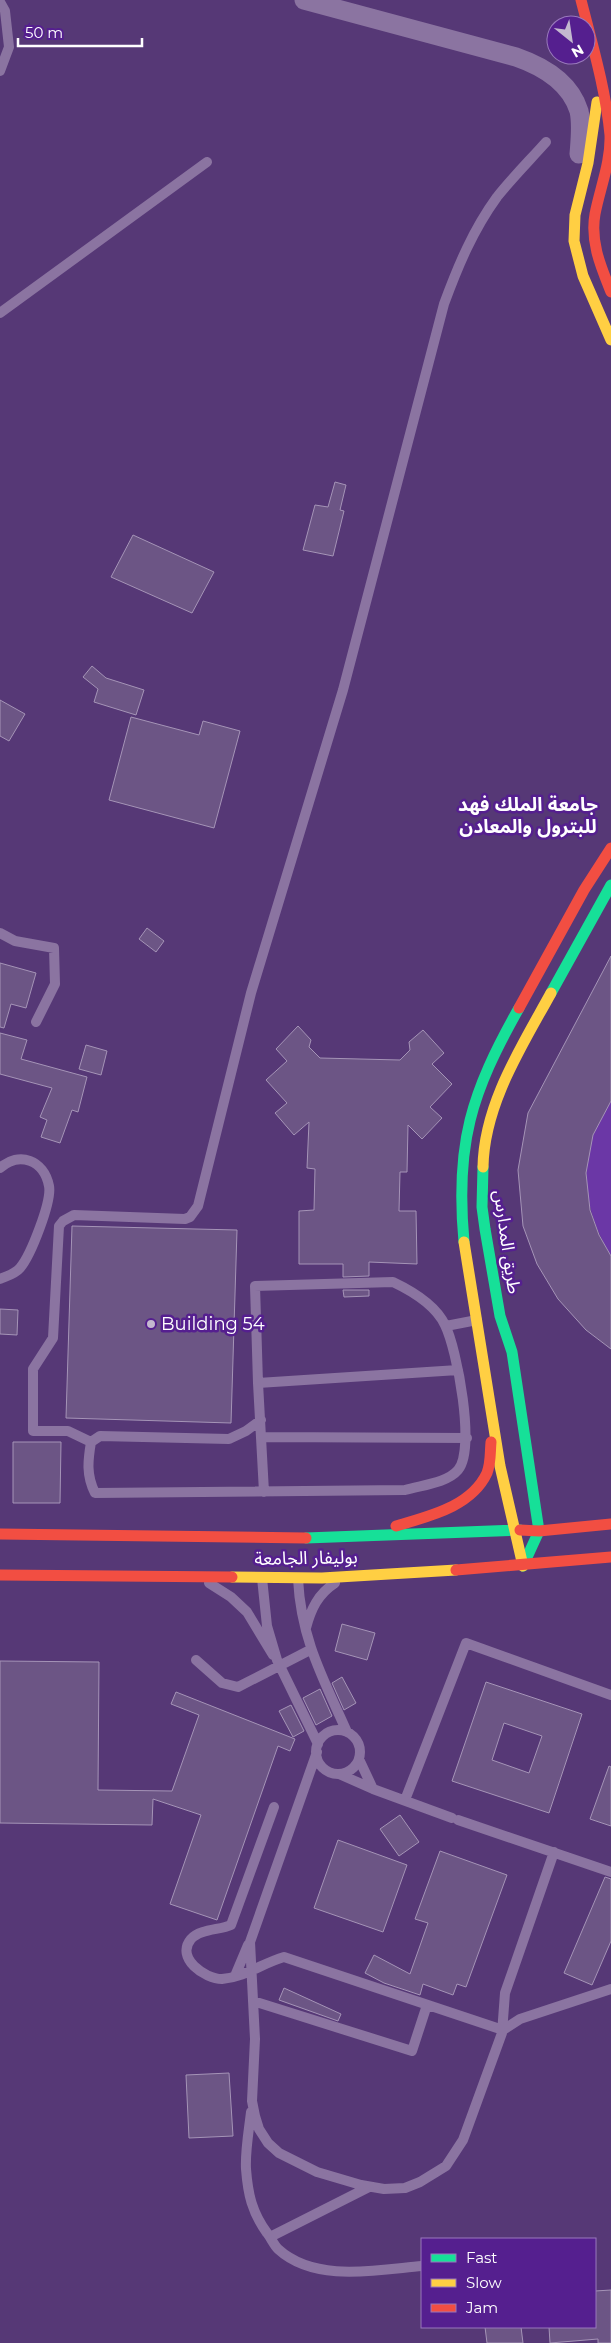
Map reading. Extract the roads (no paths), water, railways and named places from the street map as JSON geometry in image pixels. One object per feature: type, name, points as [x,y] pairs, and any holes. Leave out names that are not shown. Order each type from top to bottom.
[{"type":"street","points":[[304,0],[516,57],[532,62],[549,72],[566,89],[579,111],[578,198]]},
{"type":"street","points":[[581,0],[605,86],[610,136],[609,159],[595,216],[594,240],[598,261],[611,292]]},
{"type":"street","points":[[605,86],[588,163],[578,198],[574,241],[577,259],[611,340]]},
{"type":"street","points":[[523,1566],[513,1530],[493,1421],[476,1320],[462,1217],[460,1189],[467,1126],[476,1097],[510,1025],[582,895],[611,848]]},
{"type":"street","name":"طريق المدارس","points":[[539,1531],[512,1352],[500,1316],[482,1207],[483,1154],[489,1126],[507,1072],[611,885]]},
{"type":"street","points":[[361,1537],[443,1511],[476,1491],[488,1471],[493,1421]]},
{"type":"street","name":"بوليفار الجامعة","points":[[0,1534],[263,1539],[361,1537],[513,1530],[539,1531],[611,1524]]},
{"type":"street","points":[[523,1566],[539,1531]]},
{"type":"street","name":"بوليفار الجامعة","points":[[0,1575],[344,1576],[523,1566],[611,1557]]},
{"type":"lane","points":[[0,2],[5,11],[9,47],[0,71]]},
{"type":"lane","points":[[91,1442],[68,1431],[33,1431],[33,1369],[54,1338],[59,1226],[63,1221],[74,1215],[185,1219],[190,1217],[198,1206],[252,993],[343,690],[444,304],[458,267],[476,230],[498,197],[546,142]]},
{"type":"lane","points":[[0,314],[207,162]]},
{"type":"lane","points":[[0,934],[15,941],[54,948],[55,984],[36,1022]]},
{"type":"lane","points":[[0,1168],[11,1160],[20,1158],[33,1162],[46,1176],[50,1194],[27,1257],[20,1268],[0,1279]]},
{"type":"lane","points":[[260,1420],[246,1432],[230,1439],[100,1436],[91,1442],[88,1460],[89,1480],[95,1493],[264,1492],[406,1490],[448,1478],[458,1470],[464,1459],[467,1438],[458,1370],[446,1326],[436,1312],[407,1289],[393,1282],[255,1286],[264,1492]]},
{"type":"lane","points":[[446,1326],[500,1316]]},
{"type":"lane","points":[[258,1383],[458,1370]]},
{"type":"lane","points":[[262,1437],[467,1438]]},
{"type":"lane","points":[[171,1576],[207,1582],[231,1597],[247,1612],[264,1642],[279,1663]]},
{"type":"lane","points":[[305,1632],[310,1611],[317,1599],[325,1589],[344,1576]]},
{"type":"lane","points":[[262,1577],[267,1626],[279,1663],[317,1748],[323,1768],[373,1789],[455,1819],[611,1872]]},
{"type":"lane","points":[[298,1577],[299,1608],[310,1650],[347,1732]]},
{"type":"lane","points":[[405,1800],[466,1643],[611,1695]]},
{"type":"lane","points":[[196,1660],[222,1683],[238,1687],[279,1663],[310,1650]]},
{"type":"lane","points":[[236,1976],[250,1942],[317,1748],[323,1737],[330,1732],[347,1732],[354,1736],[359,1743],[359,1759],[373,1789]]},
{"type":"lane","points":[[339,1774],[347,1772],[354,1767],[359,1759]]},
{"type":"lane","points":[[274,1807],[231,1925],[222,1930],[202,1933],[192,1938],[187,1947],[187,1958],[197,1970],[220,1979],[251,1972],[269,1961],[284,1957],[503,2030]]},
{"type":"lane","points":[[252,2101],[259,2129],[268,2143],[278,2153],[317,2172],[369,2187],[384,2189],[404,2188],[420,2182],[446,2166],[463,2140],[503,2030],[505,1993],[554,1852]]},
{"type":"lane","points":[[250,1942],[255,2039],[246,2167],[255,2216],[278,2249],[299,2262],[320,2269],[357,2272],[421,2266]]},
{"type":"lane","points":[[503,2030],[520,2019],[611,1989]]},
{"type":"lane","points":[[253,2001],[412,2051],[427,2005]]},
{"type":"lane","points":[[270,2237],[369,2187]]},
{"type":"place","name":"Building 54","points":[[151,1324]]},
{"type":"district","name":"جامعة الملك فهد للبترول والمعادن","points":[[528,815]]}]
